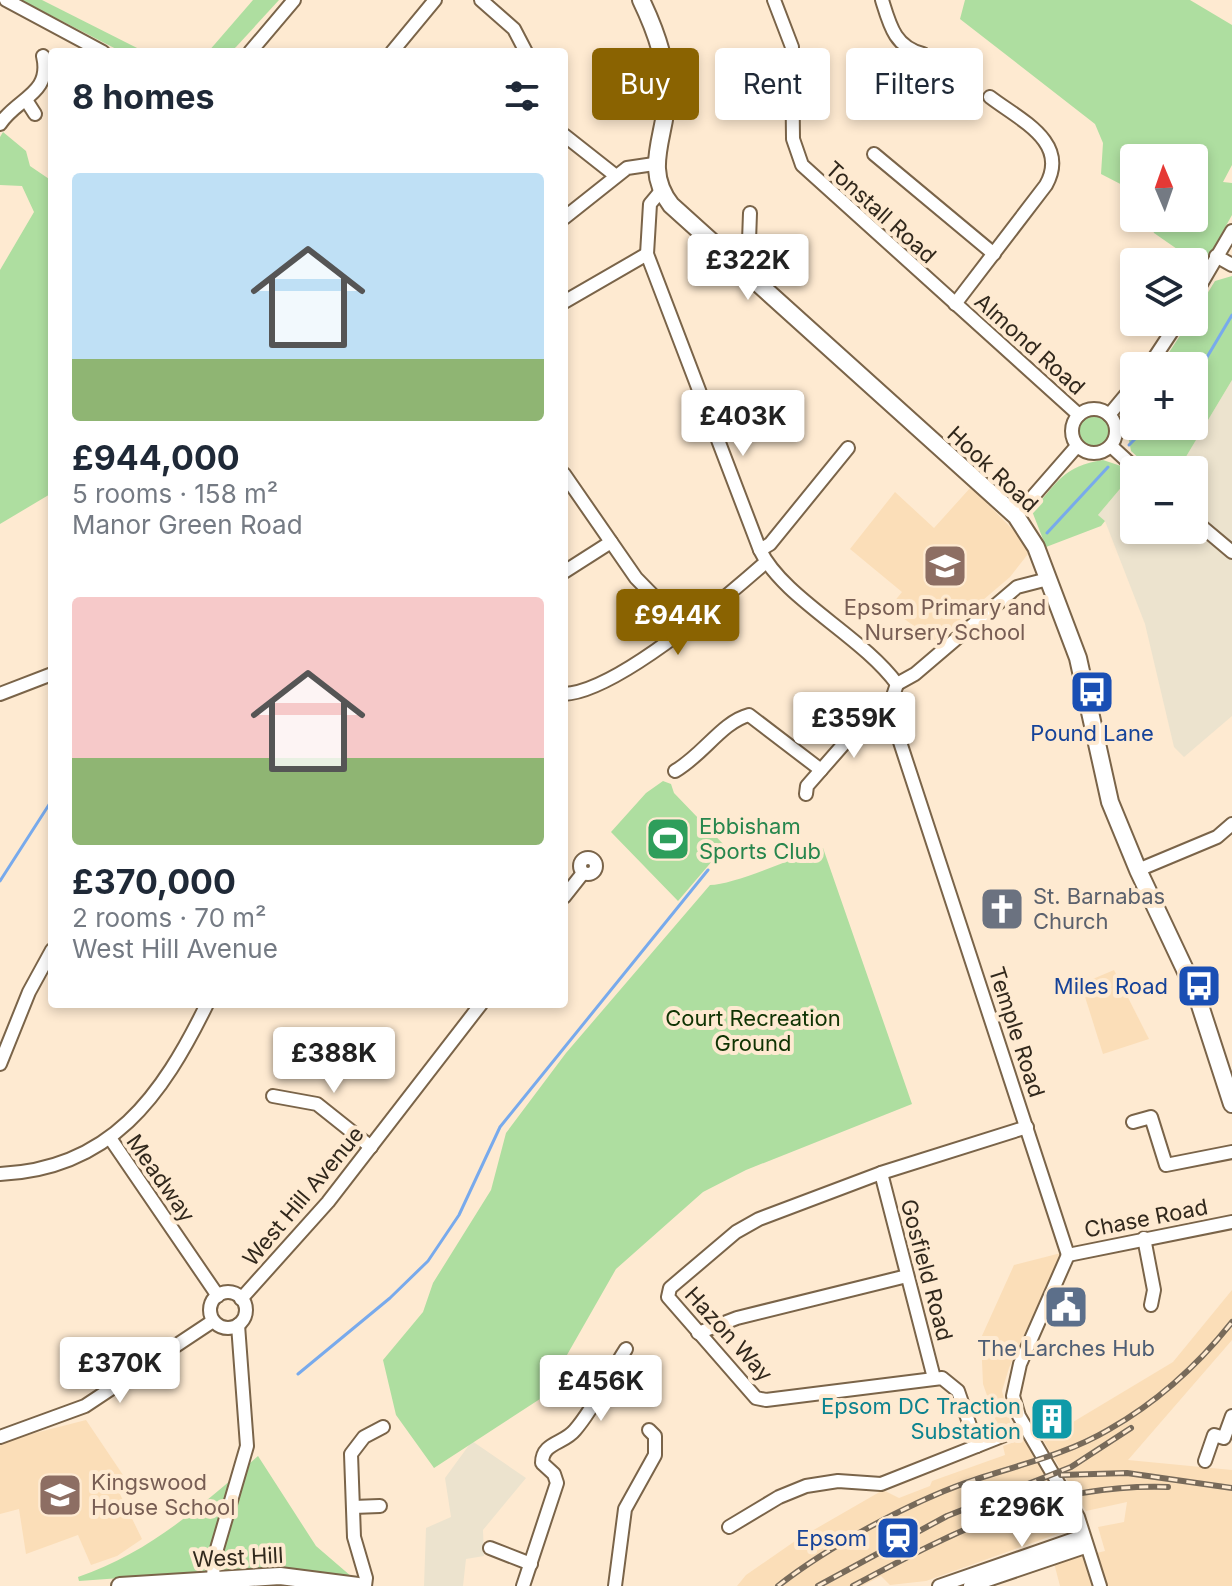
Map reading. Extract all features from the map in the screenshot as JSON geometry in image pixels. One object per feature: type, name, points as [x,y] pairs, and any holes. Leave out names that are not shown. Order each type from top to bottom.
[{"type":"main road","points":[[641,0],[654,31],[666,76],[665,113],[654,164],[660,192]]},
{"type":"main road","name":"Hook Road","points":[[660,192],[1016,516],[1032,537],[1090,700],[1110,802],[1138,870],[1224,1054],[1232,1104]]},
{"type":"main road","name":"West Hill","points":[[120,1586],[280,1576],[358,1586]]},
{"type":"street","points":[[6,0],[96,48]]},
{"type":"street","points":[[254,48],[294,0]]},
{"type":"street","points":[[395,48],[435,0]]},
{"type":"street","points":[[481,0],[514,29],[524,48]]},
{"type":"street","name":"Tonstall Road","points":[[774,0],[792,47],[793,139],[802,165],[955,304]]},
{"type":"street","points":[[882,0],[897,39],[907,48]]},
{"type":"street","points":[[259,48],[267,34]]},
{"type":"street","points":[[0,124],[44,80],[43,56]]},
{"type":"street","points":[[955,304],[1046,185],[1054,159],[1048,142],[990,97]]},
{"type":"street","points":[[26,100],[35,114]]},
{"type":"street","points":[[568,138],[616,176]]},
{"type":"street","points":[[874,154],[994,254]]},
{"type":"street","points":[[568,215],[627,168],[654,164]]},
{"type":"street","points":[[660,192],[650,204],[647,254],[763,556],[871,655],[897,684]]},
{"type":"street","points":[[750,213],[749,241],[761,257],[750,276]]},
{"type":"street","points":[[1208,271],[1232,231]]},
{"type":"street","points":[[568,300],[647,254]]},
{"type":"street","points":[[1216,256],[1232,265]]},
{"type":"street","name":"Almond Road","points":[[955,304],[1079,415]]},
{"type":"street","points":[[1109,415],[1120,402]]},
{"type":"street","points":[[1096,409],[1109,415],[1116,428],[1111,446],[1097,454],[1077,446],[1071,429],[1079,415],[1096,409]]},
{"type":"street","points":[[1016,516],[1077,446]]},
{"type":"street","points":[[1111,446],[1122,456]]},
{"type":"street","points":[[568,693],[582,690],[613,674],[686,629],[763,556],[848,448]]},
{"type":"street","points":[[568,480],[636,578],[686,629]]},
{"type":"street","points":[[1208,532],[1232,552]]},
{"type":"street","points":[[568,569],[611,542]]},
{"type":"street","points":[[806,794],[807,786],[870,714],[890,705],[897,684],[915,674],[1017,587],[1048,579]]},
{"type":"street","points":[[0,694],[48,676]]},
{"type":"street","name":"Temple Road","points":[[890,705],[1068,1255]]},
{"type":"street","points":[[675,771],[696,759],[733,719],[749,715],[821,770]]},
{"type":"street","points":[[1138,870],[1217,837],[1232,824]]},
{"type":"street","points":[[568,892],[583,873]]},
{"type":"street","points":[[0,1064],[29,992],[48,957]]},
{"type":"street","points":[[110,1138],[137,1113],[179,1058],[205,1008]]},
{"type":"street","name":"West Hill Avenue","points":[[241,1299],[328,1202],[478,1008]]},
{"type":"street","points":[[273,1096],[317,1104],[371,1147]]},
{"type":"street","points":[[1133,1122],[1151,1117],[1166,1165],[1232,1152]]},
{"type":"street","name":"Hazon Way","points":[[934,1378],[766,1400],[751,1392],[669,1303],[670,1288],[744,1226],[881,1173],[1027,1127]]},
{"type":"street","name":"Meadway","points":[[0,1174],[47,1170],[110,1138],[218,1296]]},
{"type":"street","name":"Gosfield Road","points":[[881,1173],[934,1378]]},
{"type":"street","name":"Chase Road","points":[[1068,1255],[1232,1222]]},
{"type":"street","points":[[1144,1238],[1154,1290],[1151,1305]]},
{"type":"street","points":[[1068,1255],[1013,1388],[1015,1404],[1025,1427],[1072,1504],[1100,1586]]},
{"type":"street","points":[[698,1333],[737,1318],[907,1276]]},
{"type":"street","points":[[213,1580],[214,1559],[247,1446],[238,1325],[246,1310],[241,1299],[227,1293],[218,1296],[210,1310],[213,1321],[228,1328],[238,1325]]},
{"type":"street","points":[[0,1437],[85,1406],[213,1321]]},
{"type":"street","points":[[523,1586],[557,1483],[554,1474],[542,1463],[542,1455],[548,1447],[575,1431],[626,1349]]},
{"type":"street","points":[[934,1378],[948,1381],[958,1391],[977,1446]]},
{"type":"street","points":[[1205,1461],[1214,1435],[1224,1438],[1232,1416]]},
{"type":"street","points":[[365,1586],[366,1578],[354,1537],[350,1463],[353,1447],[383,1427]]},
{"type":"street","points":[[729,1527],[779,1497],[806,1486],[838,1481],[881,1484],[1025,1427]]},
{"type":"street","points":[[615,1586],[625,1509],[656,1449],[655,1436],[649,1430]]},
{"type":"street","points":[[353,1507],[380,1506]]},
{"type":"street","points":[[939,1586],[1084,1542]]},
{"type":"street","points":[[970,1586],[1084,1542]]},
{"type":"street","points":[[490,1548],[531,1564]]},
{"type":"shaded area","points":[[1232,380],[1232,716],[1184,757],[1174,747],[1145,624],[1105,521],[1098,515],[1120,489],[1120,544],[1208,544],[1208,456],[1186,456],[1196,440],[1208,440],[1208,420]]},
{"type":"shaded area","name":"Epsom Primary and Nursery School","points":[[971,487],[1024,541],[1028,554],[1010,577],[935,641],[889,608],[902,592],[850,549],[895,492],[934,528]]},
{"type":"shaded area","points":[[1114,970],[1149,1039],[1103,1054],[1081,984]]},
{"type":"shaded area","points":[[1061,1253],[1009,1368],[1002,1391],[1012,1429],[1000,1433],[983,1384],[981,1338],[1014,1265]]},
{"type":"shaded area","points":[[1232,1290],[1232,1340],[1128,1460],[1232,1470],[1232,1586],[1060,1586],[1054,1563],[1105,1551],[1098,1527],[1124,1522],[1127,1502],[1086,1511],[1043,1440],[1173,1362]]},
{"type":"shaded area","name":"Kingswood House School","points":[[86,1420],[123,1475],[114,1482],[142,1539],[117,1556],[91,1565],[78,1535],[26,1554],[19,1509],[0,1514],[0,1442]]},
{"type":"shaded area","points":[[1023,1439],[1056,1494],[1068,1530],[926,1581],[890,1585],[881,1576],[862,1586],[737,1586],[746,1575],[798,1539],[883,1490],[899,1498],[930,1486],[932,1481],[1005,1455],[1003,1446]]},
{"type":"shaded area","points":[[472,1441],[526,1478],[483,1530],[484,1556],[466,1559],[463,1586],[424,1586],[426,1528],[451,1517],[445,1478]]},
{"type":"green space","points":[[21,0],[42,0],[137,48],[114,48]]},
{"type":"green space","points":[[253,0],[279,0],[235,48],[211,48]]},
{"type":"green space","points":[[965,0],[1190,0],[1232,25],[1232,165],[1223,182],[1232,183],[1232,215],[1208,258],[1208,248],[1176,248],[1154,232],[1208,232],[1208,144],[1120,144],[1120,184],[1101,174],[1103,143],[1095,124],[960,19]]},
{"type":"green space","points":[[3,132],[26,151],[30,166],[48,178],[48,495],[0,524],[0,270],[34,212],[22,186],[0,185],[0,137]]},
{"type":"green space","points":[[1232,276],[1232,380],[1208,420],[1208,352],[1169,352],[1180,336],[1208,336],[1208,292],[1215,281]]},
{"type":"green space","points":[[1094,413],[1107,419],[1113,432],[1107,445],[1094,451],[1081,445],[1075,432],[1081,419]]},
{"type":"green space","points":[[1129,440],[1196,440],[1186,456],[1137,456],[1131,451]]},
{"type":"green space","points":[[1103,460],[1120,466],[1120,489],[1098,515],[1105,521],[1101,526],[1046,547],[1032,511],[1062,477],[1089,463]]},
{"type":"green space","name":"Ebbisham Sports Club","points":[[663,781],[671,784],[674,793],[725,846],[678,901],[611,832],[646,793]]},
{"type":"green space","name":"Court Recreation Ground","points":[[823,848],[912,1104],[746,1170],[703,1192],[616,1269],[543,1397],[434,1468],[396,1415],[383,1360],[423,1312],[433,1283],[491,1190],[506,1133],[566,1053],[710,885],[749,876]]},
{"type":"green space","points":[[258,1456],[316,1546],[352,1577],[273,1567],[79,1581],[78,1577],[128,1555],[174,1526]]},
{"type":"waterway","points":[[1208,355],[1232,315]]},
{"type":"waterway","points":[[1129,445],[1134,440]]},
{"type":"waterway","points":[[1047,533],[1108,467]]},
{"type":"waterway","points":[[0,881],[48,806]]},
{"type":"waterway","points":[[298,1374],[390,1298],[428,1261],[459,1215],[500,1127],[708,870]]},
{"type":"railway","points":[[778,1586],[843,1542],[918,1503],[965,1483],[1056,1454],[1108,1430],[1143,1408],[1175,1382],[1232,1322]]},
{"type":"railway","points":[[818,1586],[947,1516],[1071,1467],[1131,1428]]},
{"type":"railway","points":[[1061,1475],[1127,1473],[1232,1488]]},
{"type":"railway","points":[[853,1586],[966,1529],[1042,1502],[1082,1493],[1168,1487]]},
{"type":"place","name":"Epsom Primary and Nursery School","points":[[945,566]]},
{"type":"place","name":"Pound Lane","points":[[1092,692]]},
{"type":"place","name":"Ebbisham Sports Club","points":[[668,839]]},
{"type":"place","name":"St. Barnabas Church","points":[[1002,909]]},
{"type":"place","name":"Miles Road","points":[[1199,986]]},
{"type":"place","name":"The Larches Hub","points":[[1066,1307]]},
{"type":"place","name":"Epsom DC Traction Substation","points":[[1052,1419]]},
{"type":"place","name":"Kingswood House School","points":[[60,1495]]},
{"type":"place","name":"Epsom","points":[[898,1538]]}]
